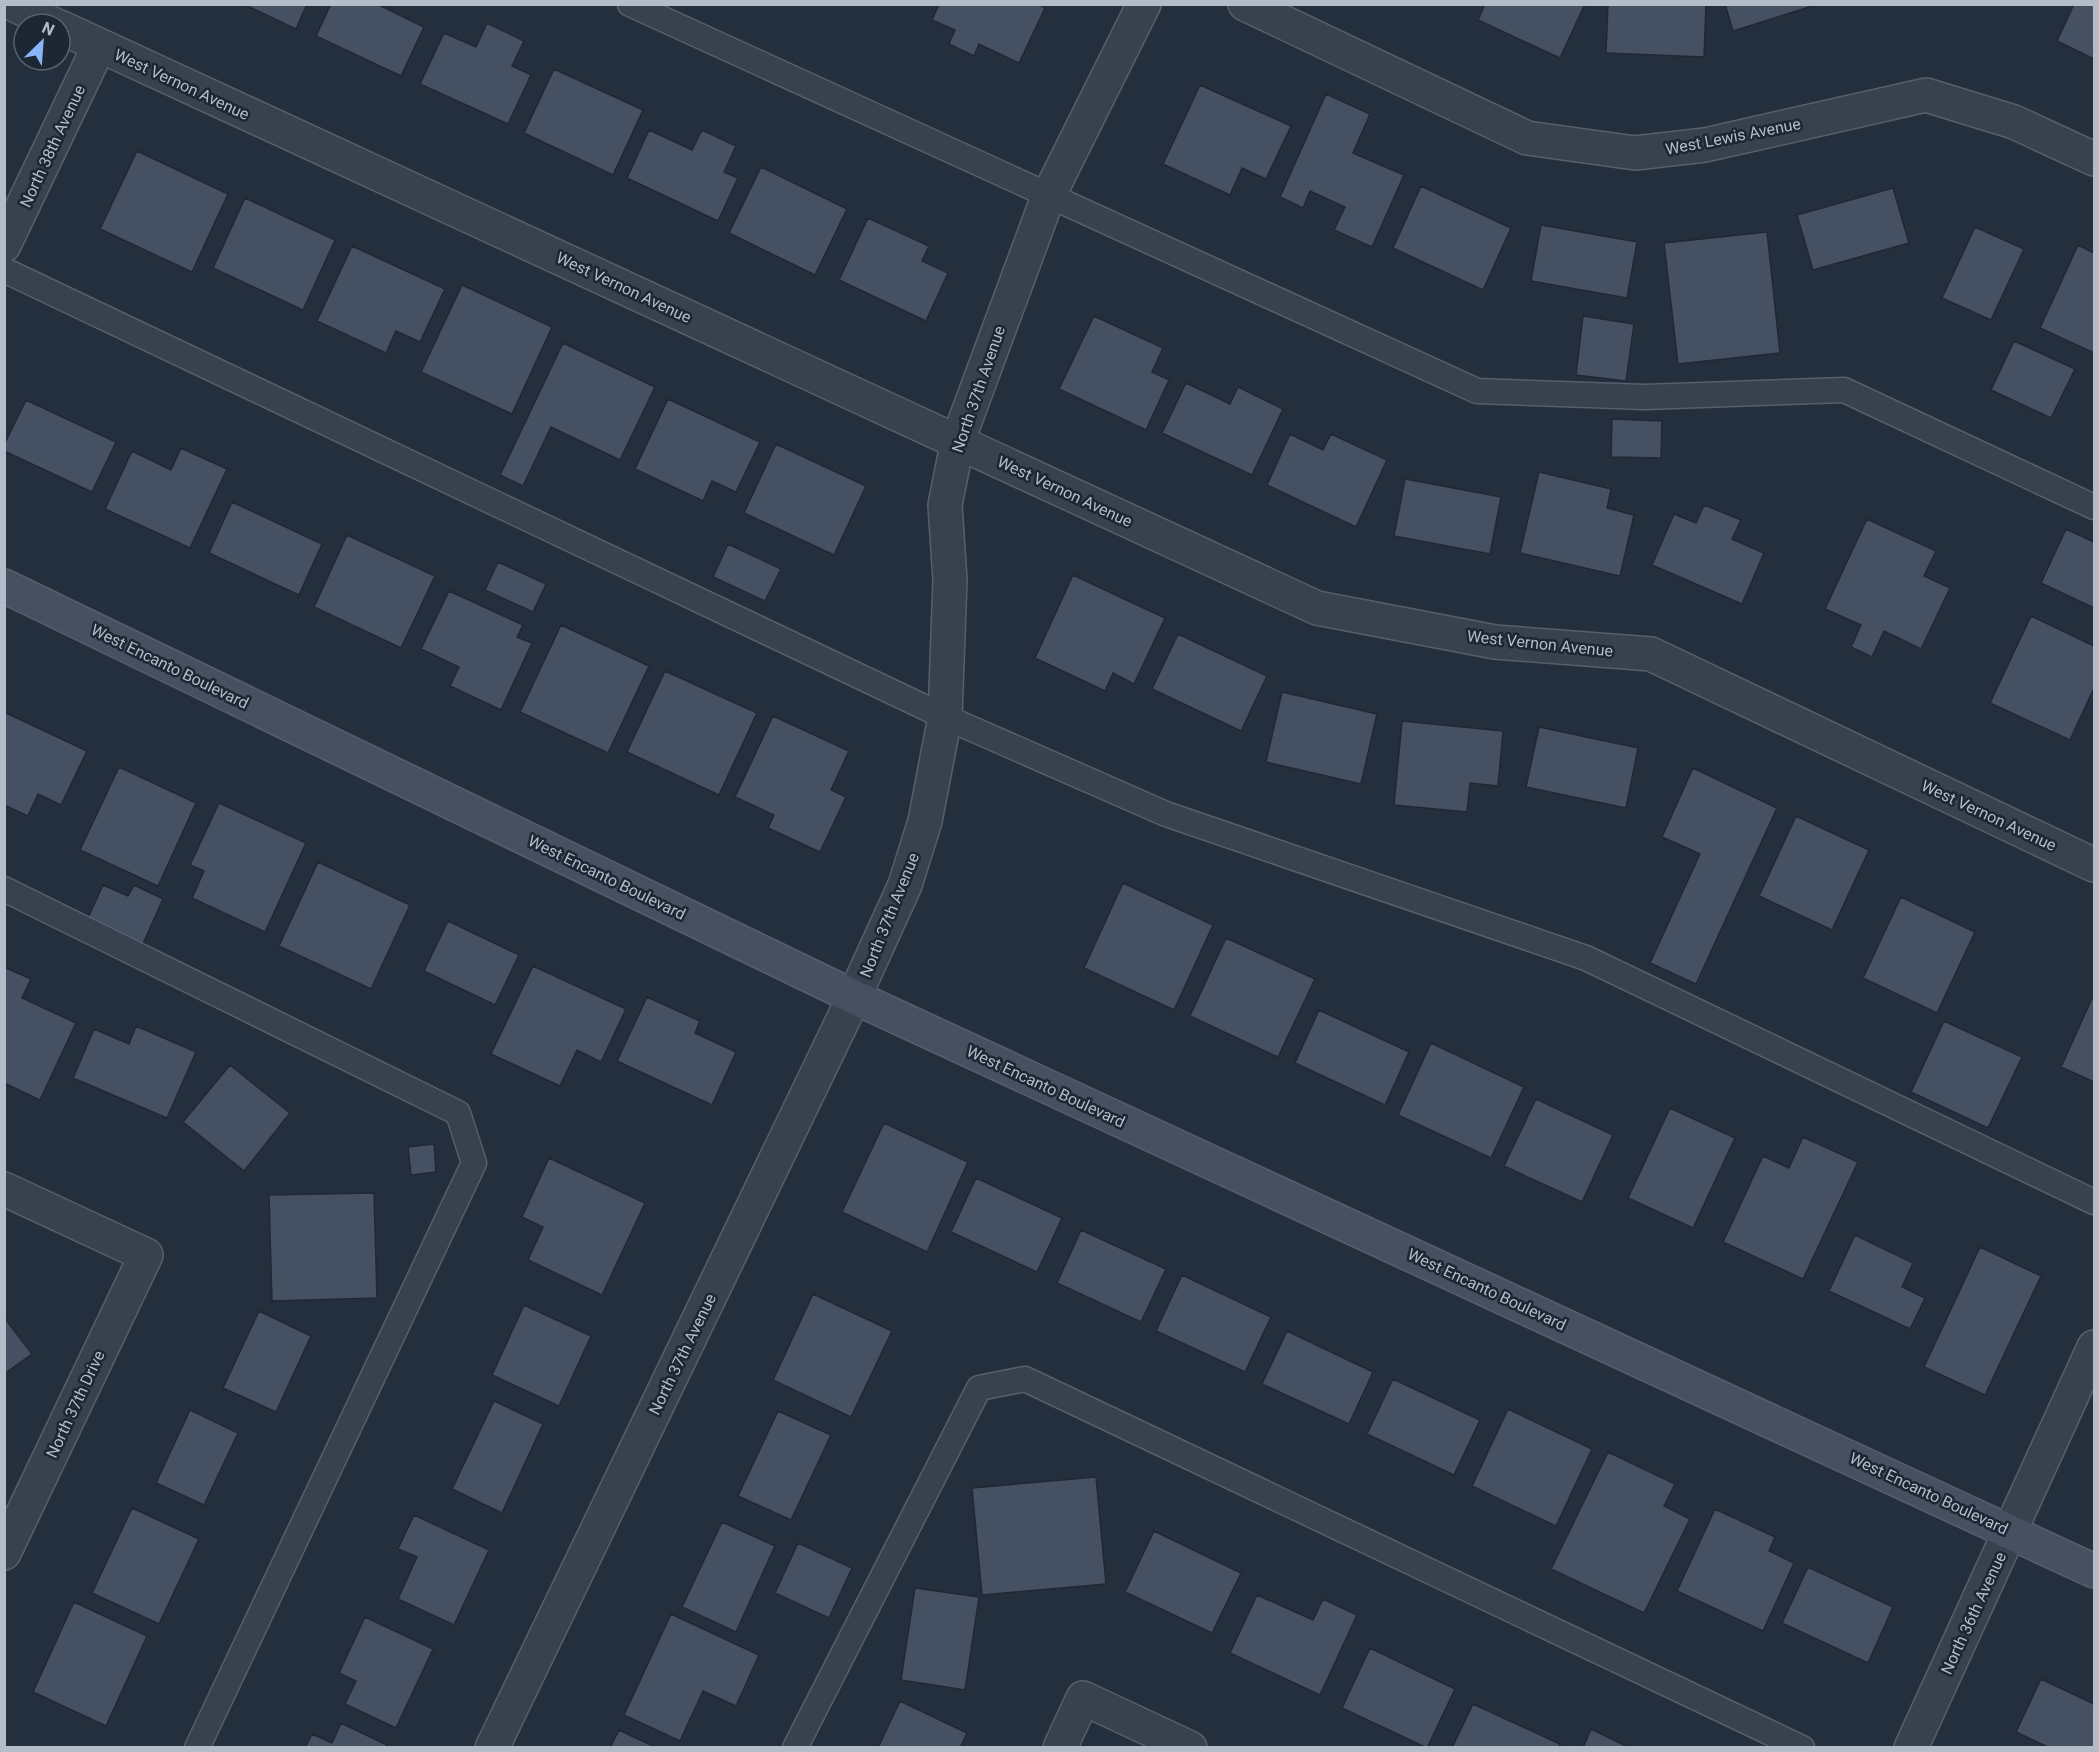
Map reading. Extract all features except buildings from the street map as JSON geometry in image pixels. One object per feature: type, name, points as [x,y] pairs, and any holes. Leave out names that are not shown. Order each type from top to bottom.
[{"type":"street","points":[[13,4],[29,12]]},
{"type":"street","name":"North 37th Avenue","points":[[492,1748],[854,997],[905,885],[926,821],[945,717],[951,580],[945,505],[958,440],[1048,197],[1144,4]]},
{"type":"street","name":"West Lewis Avenue","points":[[1245,4],[1527,138],[1635,153],[1705,145],[1926,95],[2014,122],[2094,159]]},
{"type":"street","name":"West Vernon Avenue","points":[[72,33],[958,440],[1317,608],[1495,642],[1651,654],[2094,865]]},
{"type":"street","name":"North 38th Avenue","points":[[4,245],[99,46]]},
{"type":"street","name":"West Encanto Boulevard","points":[[4,586],[854,997],[2010,1530],[2094,1571]]},
{"type":"street","name":"North 37th Drive","points":[[4,1189],[146,1255],[4,1553]]},
{"type":"street","name":"North 36th Avenue","points":[[1911,1748],[2094,1347]]},
{"type":"street","points":[[1060,1748],[1083,1698],[1190,1748]]},
{"type":"lane","points":[[630,4],[1048,197],[1477,391],[1644,397],[1844,390],[2094,507]]},
{"type":"lane","points":[[4,270],[945,717],[1166,814],[1586,958],[2094,1202]]},
{"type":"lane","points":[[4,889],[458,1113],[474,1163],[196,1748]]},
{"type":"lane","points":[[795,1748],[979,1388],[1025,1379],[1802,1748]]}]
